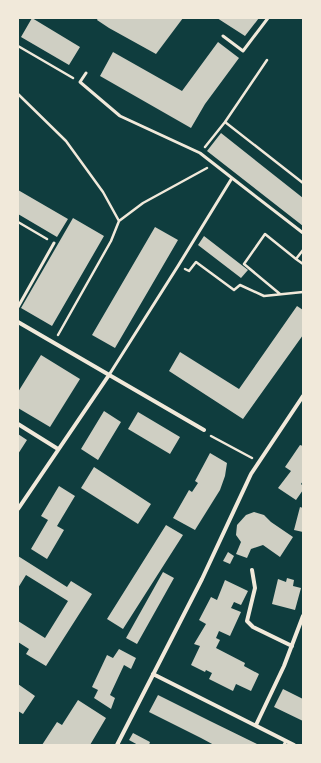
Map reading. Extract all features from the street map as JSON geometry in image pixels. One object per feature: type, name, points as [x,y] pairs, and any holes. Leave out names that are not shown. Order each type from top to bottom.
[{"type":"street","points":[[18,322],[204,430]]},
{"type":"street","points":[[18,510],[109,375]]},
{"type":"street","points":[[116,745],[202,579],[251,474],[303,396]]},
{"type":"street","points":[[18,424],[58,449]]},
{"type":"street","points":[[252,570],[255,588],[247,621],[253,627],[292,646]]},
{"type":"street","points":[[256,725],[292,646],[303,616]]},
{"type":"street","points":[[153,674],[256,725],[285,743],[294,745]]},
{"type":"lane","points":[[223,36],[243,50],[268,18]]},
{"type":"lane","points":[[86,73],[80,82],[120,116],[200,153],[303,233]]},
{"type":"lane","points":[[109,375],[232,178]]},
{"type":"lane","points":[[18,307],[54,243]]},
{"type":"path","points":[[18,46],[80,82]]},
{"type":"path","points":[[200,153],[226,122],[267,60]]},
{"type":"path","points":[[18,94],[66,141],[103,192],[119,220]]},
{"type":"path","points":[[226,122],[303,183]]},
{"type":"path","points":[[54,342],[111,241],[119,220],[143,203],[214,164]]},
{"type":"path","points":[[18,222],[54,243]]},
{"type":"path","points":[[280,294],[244,264],[265,234],[303,264]]},
{"type":"path","points":[[296,259],[303,250]]},
{"type":"path","points":[[178,266],[189,271],[196,262],[234,290],[240,286],[264,296],[303,292]]},
{"type":"path","points":[[204,430],[220,442],[252,458]]},
{"type":"building","points":[[32,18],[80,47],[69,65],[21,37]]},
{"type":"building","points":[[98,18],[183,18],[156,54],[109,28],[97,20]]},
{"type":"building","points":[[217,18],[259,18],[245,36]]},
{"type":"building","points":[[218,42],[239,58],[205,104],[191,128],[100,76],[113,52],[182,91]]},
{"type":"building","points":[[221,133],[303,198],[303,226],[207,151]]},
{"type":"building","points":[[18,190],[68,219],[57,237],[18,214]]},
{"type":"building","points":[[73,218],[104,236],[52,326],[21,308]]},
{"type":"building","points":[[155,227],[178,240],[115,348],[92,335]]},
{"type":"building","points":[[204,236],[248,270],[241,278],[198,245]]},
{"type":"building","points":[[297,306],[303,310],[303,335],[243,419],[169,371],[180,352],[239,389]]},
{"type":"building","points":[[41,355],[80,379],[50,427],[18,408],[18,392]]},
{"type":"building","points":[[104,411],[121,422],[98,460],[81,449]]},
{"type":"building","points":[[138,412],[180,437],[170,454],[128,429]]},
{"type":"building","points":[[18,434],[27,440],[18,454]]},
{"type":"building","points":[[300,445],[303,446],[303,481],[301,484],[303,486],[303,490],[296,500],[278,488],[291,471],[285,467]]},
{"type":"building","points":[[210,453],[227,463],[225,476],[220,490],[195,530],[173,518],[189,490],[192,492],[198,483],[195,481]]},
{"type":"building","points":[[94,467],[151,504],[138,524],[81,488]]},
{"type":"building","points":[[59,486],[75,496],[57,526],[64,530],[47,559],[31,549],[48,520],[41,516]]},
{"type":"building","points":[[300,507],[303,508],[303,532],[294,530]]},
{"type":"building","points":[[254,512],[264,515],[271,522],[293,537],[280,557],[263,545],[251,549],[247,558],[236,554],[241,542],[236,535],[237,525],[246,515]]},
{"type":"building","points":[[166,525],[183,535],[123,629],[107,619]]},
{"type":"building","points":[[228,552],[234,556],[230,564],[223,561]]},
{"type":"building","points":[[18,556],[67,587],[71,581],[92,594],[46,666],[26,654],[29,649],[18,642],[18,621],[45,638],[68,601],[26,575],[18,588]]},
{"type":"building","points":[[163,572],[174,578],[137,644],[126,638]]},
{"type":"building","points":[[287,578],[294,580],[293,586],[301,588],[295,610],[272,604],[278,579],[286,582]]},
{"type":"building","points":[[225,580],[248,591],[241,605],[234,602],[231,608],[241,612],[230,636],[219,631],[216,638],[220,640],[216,648],[245,663],[244,666],[259,674],[251,691],[236,684],[233,691],[209,679],[212,673],[206,670],[205,672],[191,665],[200,646],[194,644],[206,624],[199,620],[211,597],[217,600]]},
{"type":"building","points":[[119,649],[136,658],[131,669],[124,665],[110,695],[115,698],[111,709],[94,698],[98,690],[92,687],[107,655],[113,658]]},
{"type":"building","points":[[18,684],[35,696],[23,714],[18,711]]},
{"type":"building","points":[[283,689],[303,699],[303,721],[274,707]]},
{"type":"building","points":[[158,695],[259,745],[214,745],[149,712]]},
{"type":"building","points":[[78,700],[106,718],[90,745],[42,745],[57,722],[62,725]]},
{"type":"building","points":[[133,733],[150,742],[149,745],[138,745],[129,740]]}]
